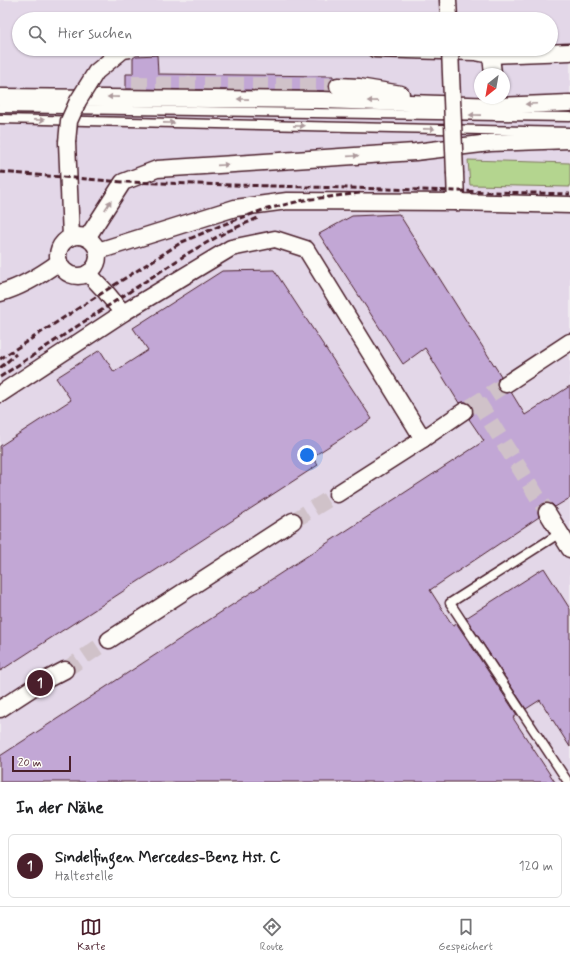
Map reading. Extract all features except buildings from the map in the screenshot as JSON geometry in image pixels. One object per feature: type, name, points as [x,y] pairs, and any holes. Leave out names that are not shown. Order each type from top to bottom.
[{"type":"street","points":[[448,0],[449,12]]},
{"type":"street","points":[[558,52],[570,52]]},
{"type":"street","points":[[71,237],[67,142],[69,121],[78,101],[96,72],[116,56]]},
{"type":"street","points":[[450,56],[456,202]]},
{"type":"street","points":[[490,56],[492,68]]},
{"type":"street","points":[[338,86],[359,87],[398,93],[424,102]]},
{"type":"street","points":[[0,97],[474,102]]},
{"type":"street","points":[[510,102],[570,102]]},
{"type":"street","points":[[87,238],[123,182],[157,169],[415,152],[490,143],[570,140]]},
{"type":"street","points":[[98,251],[235,208],[280,202],[304,200],[570,205]]},
{"type":"street","points":[[82,236],[87,238],[92,241],[98,251],[96,264],[88,273],[74,275],[68,273],[59,262],[59,250],[62,244],[71,237],[82,236]]},
{"type":"street","points":[[0,394],[123,313],[230,248],[275,238],[306,249],[423,439]]},
{"type":"street","points":[[0,293],[11,290],[42,275],[59,262]]},
{"type":"street","points":[[88,273],[123,313]]},
{"type":"street","points":[[506,384],[570,342]]},
{"type":"street","points":[[337,494],[464,411]]},
{"type":"street","points":[[547,512],[570,549]]},
{"type":"street","points":[[109,640],[293,521]]},
{"type":"street","points":[[0,708],[40,683],[65,670]]},
{"type":"lane","points":[[0,108],[570,117]]},
{"type":"lane","points":[[0,119],[570,132]]},
{"type":"lane","points":[[560,533],[450,603],[568,782]]},
{"type":"shaded area","points":[[0,0],[570,0],[570,782],[0,782]]},
{"type":"green space","points":[[468,160],[570,163],[570,187],[470,185]]},
{"type":"tunnel","points":[[132,84],[338,86]]},
{"type":"tunnel","points":[[470,407],[506,384]]},
{"type":"tunnel","points":[[478,402],[547,512]]},
{"type":"tunnel","points":[[293,521],[337,494]]},
{"type":"tunnel","points":[[65,670],[109,640]]},
{"type":"railway","points":[[0,172],[123,182],[570,194]]},
{"type":"railway","points":[[0,359],[182,242],[263,210],[304,200],[361,193]]},
{"type":"railway","points":[[0,377],[190,252],[226,232],[260,217]]},
{"type":"railway","points":[[0,368],[16,354]]},
{"type":"place","name":"Sindelfingen Mercedes-Benz Hst. C","points":[[40,683]]}]
